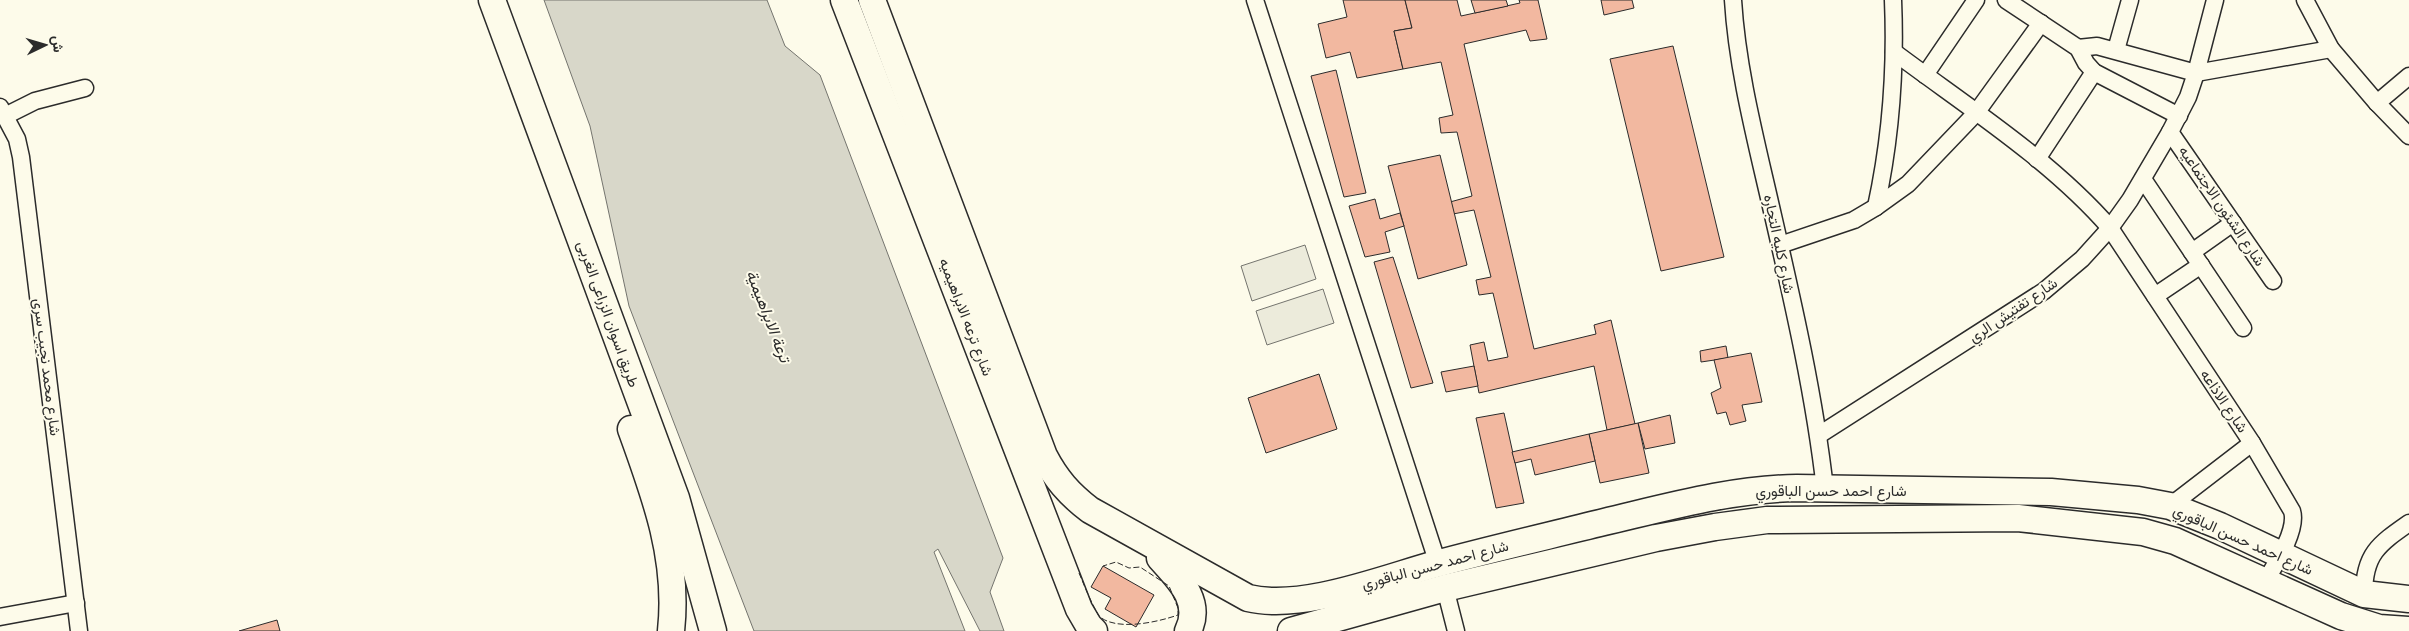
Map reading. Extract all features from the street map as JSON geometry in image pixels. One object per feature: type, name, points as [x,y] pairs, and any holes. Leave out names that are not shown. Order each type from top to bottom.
[{"type":"main road","name":"طريق اسوان الزراعى الغربى","points":[[476,0],[659,507],[672,563],[674,590],[671,631]]},
{"type":"main road","name":"طريق اسوان الزراعى الغربى","points":[[492,0],[676,498],[713,631]]},
{"type":"main road","name":"شارع ترعه الابراهيميه","points":[[844,0],[936,204],[1055,478],[1070,496],[1090,510],[1142,540]]},
{"type":"main road","name":"شارع ترعه الابراهيميه","points":[[872,0],[936,204],[1079,609],[1088,626],[1094,631]]},
{"type":"main road","name":"شارع احمد حسن الباقوري","points":[[1142,540],[1232,590],[1266,602],[1311,598],[1692,500],[1766,488],[2051,492],[2122,498],[2170,506],[2220,526],[2364,594],[2409,599]]},
{"type":"main road","points":[[1766,488],[1767,520]]},
{"type":"main road","name":"شارع احمد حسن الباقوري","points":[[1291,631],[1445,588],[1699,529],[1767,520],[2018,518],[2143,532],[2175,541],[2357,622],[2379,628],[2409,630]]},
{"type":"main road","points":[[1142,540],[1182,582],[1190,595],[1192,610],[1188,631]]},
{"type":"main road","points":[[2357,622],[2364,594]]},
{"type":"street","points":[[1255,0],[1438,564]]},
{"type":"street","name":"شارع كليه التجاره","points":[[1733,0],[1740,53],[1756,143],[1780,245],[1819,435],[1825,489]]},
{"type":"street","points":[[1876,207],[1890,130],[1894,52],[1892,0]]},
{"type":"street","points":[[1925,75],[1976,0]]},
{"type":"street","points":[[2006,0],[2078,48],[2086,63],[2094,72],[2179,116]]},
{"type":"street","points":[[2116,50],[2130,0]]},
{"type":"street","name":"شارع تفتيش الري","points":[[1819,435],[2044,291],[2082,259],[2110,228],[2143,179],[2179,116],[2196,73],[2215,0]]},
{"type":"street","points":[[2305,0],[2332,48],[2378,103],[2409,136]]},
{"type":"street","points":[[1780,245],[1824,231],[1876,207],[1908,184],[1976,113],[2040,23]]},
{"type":"street","points":[[2078,48],[2097,46],[2116,50],[2196,73],[2332,48]]},
{"type":"street","name":"شارع الاذاعه","points":[[1894,52],[2037,159],[2091,206],[2110,228],[2252,443],[2293,515],[2293,524],[2280,555],[2265,582]]},
{"type":"street","points":[[2037,159],[2094,72]]},
{"type":"street","points":[[2378,103],[2409,76]]},
{"type":"street","points":[[4,120],[35,101],[85,88]]},
{"type":"street","name":"شارع محمد نجيب سرى","points":[[4,120],[17,138],[21,157],[79,631]]},
{"type":"street","name":"شارع الشئون الاجتماعيه","points":[[2170,132],[2273,281]]},
{"type":"street","points":[[2143,179],[2243,328]]},
{"type":"street","points":[[2155,296],[2233,223]]},
{"type":"street","points":[[2170,506],[2252,443]]},
{"type":"street","points":[[2364,594],[2366,567],[2372,555],[2380,543],[2409,523]]},
{"type":"street","points":[[1445,588],[1456,631]]},
{"type":"street","points":[[0,617],[76,603]]},
{"type":"shaded area","points":[[1305,245],[1316,279],[1252,301],[1241,266]]},
{"type":"shaded area","points":[[1323,289],[1334,323],[1267,345],[1256,311]]},
{"type":"water","name":"ترعة الابراهيمية","points":[[544,0],[767,0],[785,46],[820,75],[1003,558],[990,592],[1004,631],[980,631],[938,549],[934,552],[965,631],[754,631],[629,306],[590,126]]},
{"type":"building","points":[[1343,0],[1405,0],[1412,28],[1394,31],[1403,69],[1357,78],[1350,52],[1326,58],[1318,24],[1347,17]]},
{"type":"building","points":[[1405,0],[1457,0],[1461,16],[1520,3],[1519,0],[1538,0],[1547,39],[1530,41],[1526,30],[1464,44],[1534,349],[1596,334],[1594,325],[1611,320],[1635,424],[1607,430],[1594,366],[1479,393],[1470,345],[1484,342],[1488,361],[1508,357],[1493,293],[1479,295],[1476,280],[1491,277],[1474,210],[1453,214],[1450,202],[1472,196],[1457,132],[1441,133],[1439,118],[1453,115],[1441,62],[1403,69],[1394,31],[1412,28]]},
{"type":"building","points":[[1471,0],[1506,0],[1508,6],[1475,13]]},
{"type":"building","points":[[1601,0],[1632,0],[1634,8],[1604,15]]},
{"type":"building","points":[[1673,46],[1724,257],[1661,271],[1610,59]]},
{"type":"building","points":[[1336,70],[1366,193],[1344,197],[1311,76]]},
{"type":"building","points":[[1440,155],[1467,265],[1418,279],[1388,166]]},
{"type":"building","points":[[1375,199],[1380,219],[1400,213],[1404,226],[1385,232],[1390,252],[1365,257],[1349,206]]},
{"type":"building","points":[[1393,257],[1433,383],[1411,388],[1374,262]]},
{"type":"building","points":[[1726,346],[1728,358],[1701,362],[1700,351]]},
{"type":"building","points":[[1751,353],[1762,402],[1742,405],[1746,421],[1730,425],[1726,412],[1717,414],[1711,393],[1721,388],[1714,360]]},
{"type":"building","points":[[1474,366],[1478,386],[1446,392],[1441,372]]},
{"type":"building","points":[[1319,374],[1337,429],[1266,453],[1248,398]]},
{"type":"building","points":[[1504,413],[1524,503],[1496,508],[1476,418]]},
{"type":"building","points":[[1670,415],[1675,443],[1645,449],[1638,423]]},
{"type":"building","points":[[1638,423],[1649,473],[1600,483],[1589,434]]},
{"type":"building","points":[[1589,434],[1595,461],[1535,475],[1531,459],[1515,463],[1512,452]]},
{"type":"building","points":[[1103,566],[1154,595],[1136,627],[1105,609],[1111,598],[1091,587]]},
{"type":"building","points":[[277,620],[280,631],[239,631]]},
{"type":"fence","points":[[1079,573],[1096,611],[1106,621],[1136,624],[1158,621],[1178,615],[1178,608],[1169,586],[1140,567],[1129,568],[1116,562],[1103,566]]}]
